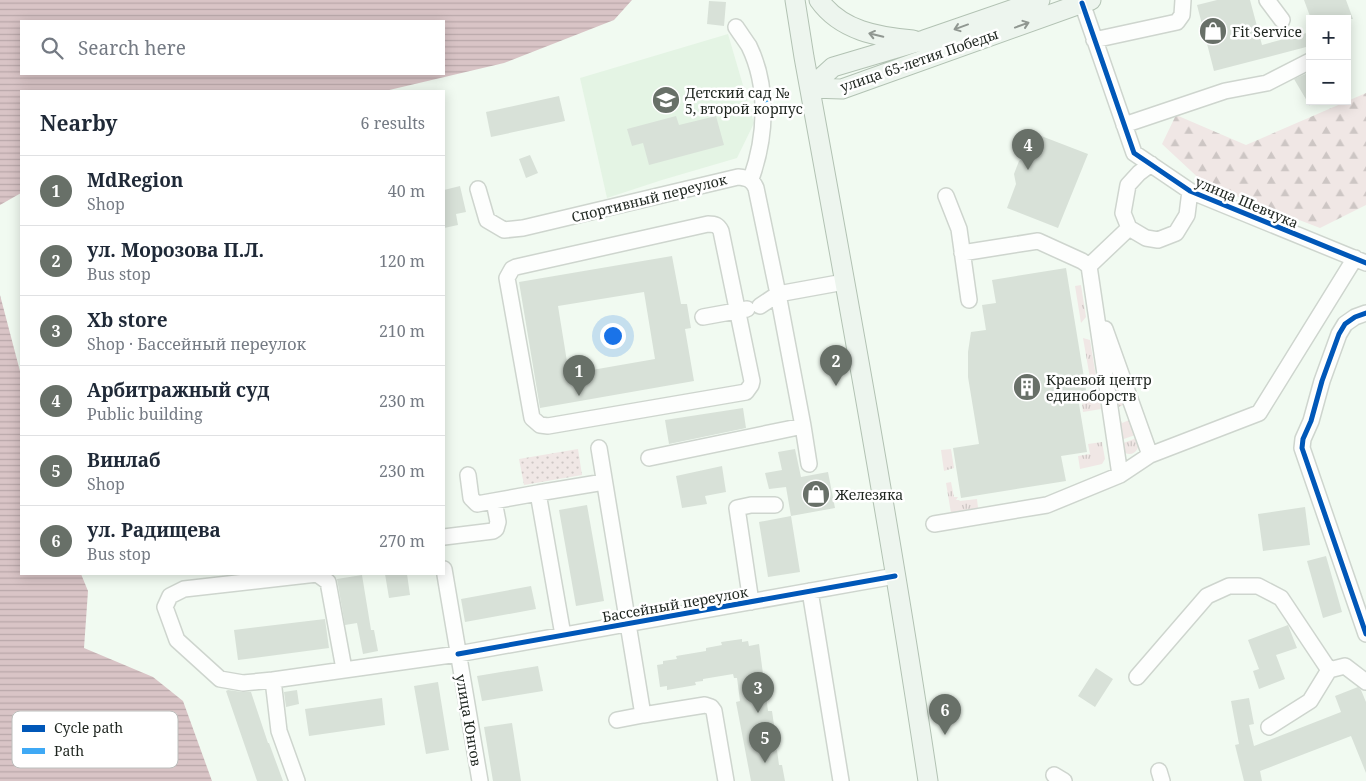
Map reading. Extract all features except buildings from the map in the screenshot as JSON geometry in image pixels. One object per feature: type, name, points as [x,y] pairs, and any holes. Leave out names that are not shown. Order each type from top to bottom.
[{"type":"main road","points":[[795,0],[895,576],[928,781]]},
{"type":"main road","points":[[819,0],[836,17],[850,27],[876,36],[924,40]]},
{"type":"main road","name":"улица 65-летия Победы","points":[[810,88],[833,67],[924,40],[1040,0]]},
{"type":"main road","name":"улица 65-летия Победы","points":[[810,88],[842,89],[1087,2]]},
{"type":"street","points":[[1094,40],[1177,22],[1182,15],[1183,0]]},
{"type":"street","points":[[1267,0],[1282,20]]},
{"type":"street","name":"улица Шевчука","points":[[1087,2],[1094,40],[1134,153],[1190,191],[1360,261]]},
{"type":"street","points":[[736,27],[748,45],[757,66],[764,107],[757,160],[751,179],[756,188],[778,294],[809,464]]},
{"type":"street","points":[[1124,125],[1226,91],[1267,83],[1306,63]]},
{"type":"street","points":[[1151,164],[1128,185],[1122,213],[1129,228],[1146,238],[1158,240],[1176,233],[1188,215],[1190,191]]},
{"type":"street","name":"Спортивный переулок","points":[[478,189],[487,220],[504,230],[523,228],[738,177],[751,179]]},
{"type":"street","points":[[946,196],[959,229],[969,300]]},
{"type":"street","points":[[714,224],[721,231],[748,308],[752,381],[746,392],[548,426],[540,425],[532,418],[507,278],[512,269],[516,267],[714,224]]},
{"type":"street","points":[[1089,266],[1129,228]]},
{"type":"street","points":[[962,253],[1038,241],[1082,260],[1089,266],[1120,474]]},
{"type":"street","points":[[934,524],[1047,505],[1120,474],[1150,456],[1259,412],[1360,261]]},
{"type":"street","points":[[703,317],[748,308],[778,294],[844,282]]},
{"type":"street","points":[[1095,307],[1105,328],[1150,456]]},
{"type":"street","points":[[1366,313],[1355,317],[1345,324],[1339,334],[1322,382],[1311,422],[1303,439],[1302,448],[1366,634]]},
{"type":"street","points":[[649,458],[803,426]]},
{"type":"street","points":[[599,448],[643,715]]},
{"type":"street","points":[[468,475],[471,498],[477,504],[604,482]]},
{"type":"street","points":[[538,493],[562,636]]},
{"type":"street","points":[[445,537],[496,529],[498,522],[494,501]]},
{"type":"street","points":[[751,602],[736,508],[751,505],[775,505]]},
{"type":"street","name":"Бассейный переулок","points":[[308,575],[184,588],[170,596],[165,607],[177,640],[220,679],[243,682],[273,680],[458,654],[895,576]]},
{"type":"street","name":"Бассейный переулок","points":[[318,575],[328,582],[344,669]]},
{"type":"street","name":"улица Юнгов","points":[[445,575],[480,781]]},
{"type":"street","points":[[1137,678],[1208,596],[1229,586],[1258,586],[1281,598],[1328,670]]},
{"type":"street","points":[[810,591],[841,781]]},
{"type":"street","points":[[1269,727],[1310,701],[1328,670],[1344,666],[1366,682]]},
{"type":"street","points":[[273,680],[279,731],[297,781]]},
{"type":"street","points":[[617,720],[705,705],[711,707],[714,711],[726,781]]},
{"type":"shaded area","points":[[0,0],[632,0],[614,20],[504,63],[389,90],[20,90],[20,194],[0,205]]},
{"type":"shaded area","name":"Детский сад № 5, второй корпус","points":[[728,34],[754,123],[737,158],[607,198],[580,78]]},
{"type":"shaded area","points":[[0,295],[20,371],[20,575],[81,575],[88,591],[84,648],[153,677],[183,701],[212,781],[0,781]]},
{"type":"green space","points":[[1366,93],[1366,205],[1320,228],[1205,184],[1162,144],[1176,115],[1246,145],[1338,105],[1351,105],[1351,100]]},
{"type":"green space","points":[[1081,285],[1086,317],[1081,323],[1075,286]]},
{"type":"green space","points":[[1083,338],[1090,340],[1096,377],[1090,378]]},
{"type":"green space","points":[[1105,348],[1126,404],[1116,408],[1122,423],[1132,419],[1138,434],[1121,440]]},
{"type":"green space","points":[[1098,390],[1101,409],[1083,412],[1082,404],[1085,403],[1085,400],[1090,399],[1089,391]]},
{"type":"green space","points":[[1139,437],[1139,444],[1135,452],[1132,454],[1125,453],[1121,444]]},
{"type":"green space","points":[[1102,442],[1105,459],[1102,464],[1080,469],[1078,456],[1090,454],[1088,444]]},
{"type":"green space","points":[[578,449],[582,475],[524,485],[519,459]]},
{"type":"green space","points":[[951,449],[954,468],[944,471],[941,450]]},
{"type":"green space","points":[[951,482],[954,497],[958,497],[956,500],[977,499],[978,508],[951,513],[946,483]]},
{"type":"marked path","points":[[763,101],[774,98]]},
{"type":"cycle path","points":[[1082,3],[1134,153],[1190,191],[1366,263]]},
{"type":"cycle path","points":[[1366,313],[1355,317],[1345,324],[1339,334],[1322,381],[1311,421],[1303,439],[1302,448],[1366,634]]},
{"type":"cycle path","points":[[458,654],[895,576]]},
{"type":"place","name":"Fit Service","points":[[1213,31]]},
{"type":"place","name":"Детский сад № 5, второй корпус","points":[[666,100]]},
{"type":"place","name":"Арбитражный суд","points":[[1028,170]]},
{"type":"place","name":"ул. Морозова П.Л.","points":[[836,386]]},
{"type":"place","name":"Краевой центр единоборств","points":[[1027,387]]},
{"type":"place","name":"MdRegion","points":[[579,396]]},
{"type":"place","name":"Железяка","points":[[816,494]]},
{"type":"place","name":"Xb store","points":[[758,713]]},
{"type":"place","name":"ул. Радищева","points":[[945,735]]},
{"type":"place","name":"Винлаб","points":[[765,763]]}]
